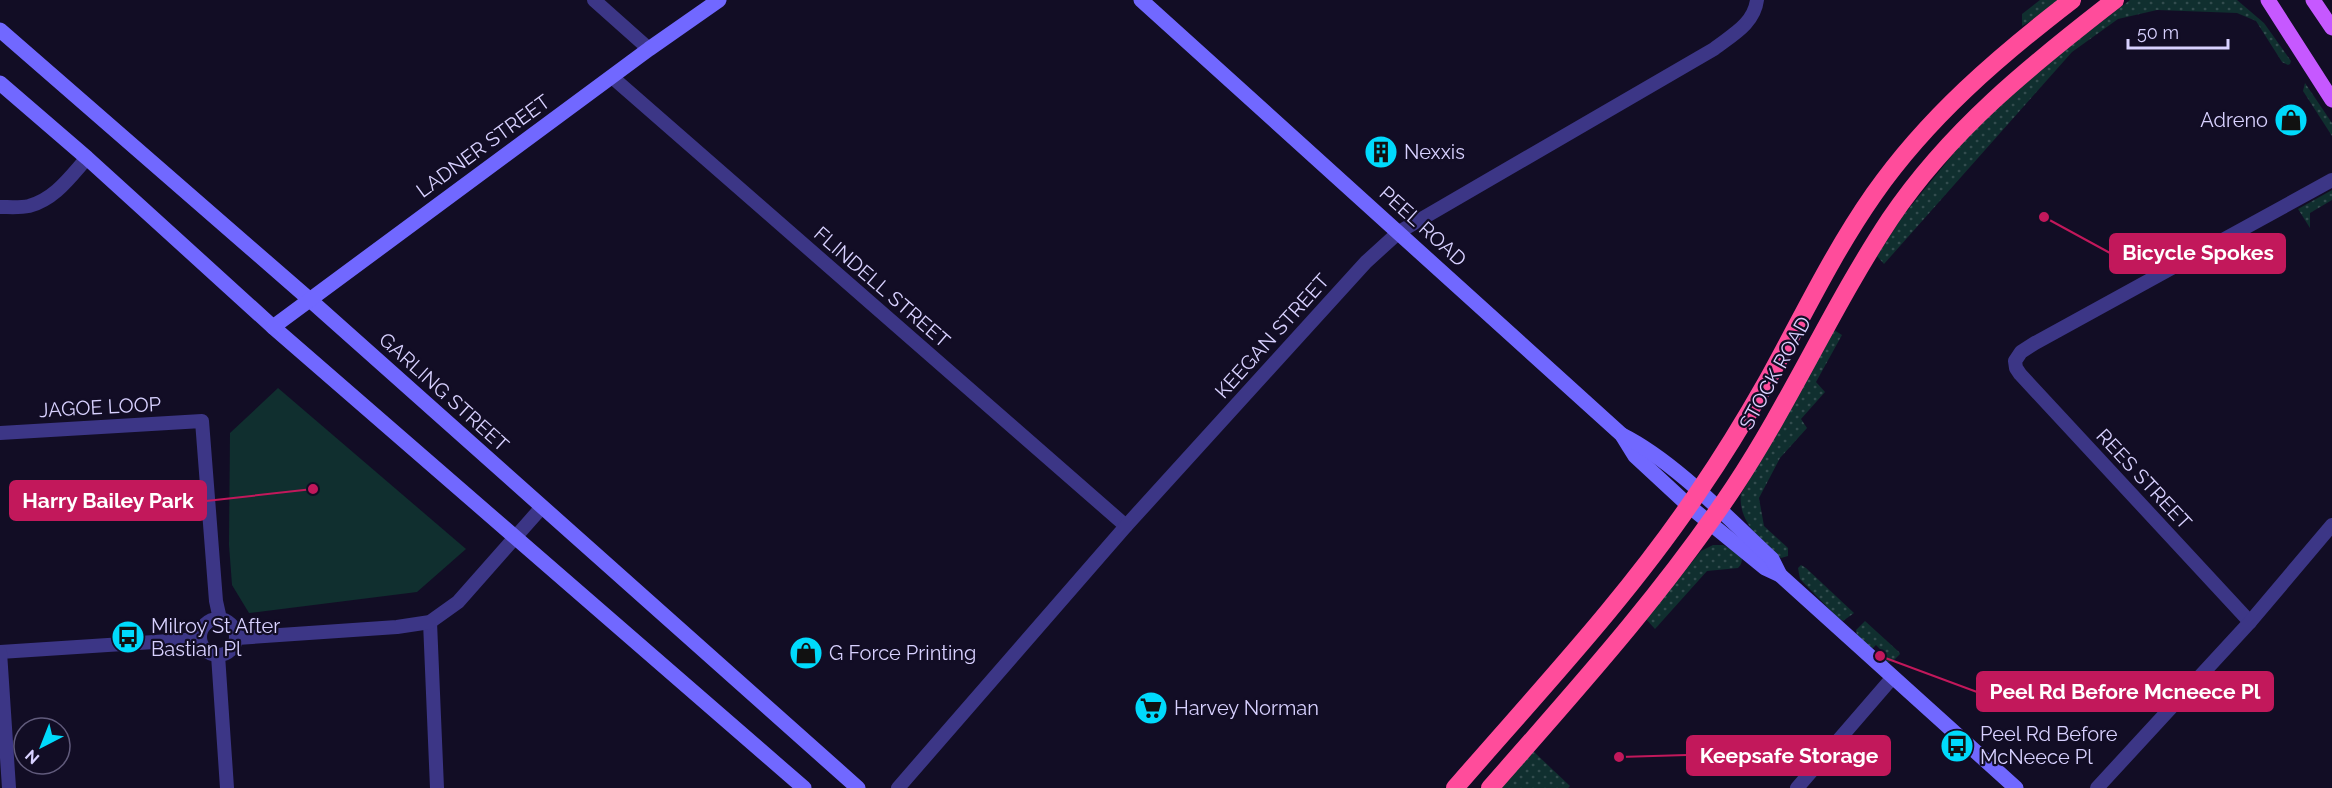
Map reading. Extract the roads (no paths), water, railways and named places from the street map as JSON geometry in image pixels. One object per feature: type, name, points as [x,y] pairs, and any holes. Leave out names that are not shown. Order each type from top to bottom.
[{"type":"highway","name":"STOCK ROAD","points":[[1455,788],[1630,584],[1694,499],[1766,383],[1831,263],[1880,186],[1925,130],[1954,99],[2009,49],[2072,0]]},
{"type":"highway","name":"STOCK ROAD","points":[[1490,788],[1635,620],[1714,516],[1765,438],[1861,267],[1891,218],[1913,188],[1953,140],[1992,101],[2048,52],[2115,0]]},
{"type":"main road","points":[[2268,0],[2332,100]]},
{"type":"main road","points":[[2313,0],[2332,28]]},
{"type":"street","points":[[594,0],[649,49]]},
{"type":"street","name":"LADNER STREET","points":[[273,327],[649,49],[719,0]]},
{"type":"street","name":"PEEL ROAD","points":[[1141,0],[1622,435],[1642,446],[1694,499],[1772,559],[1780,575],[2016,788]]},
{"type":"street","name":"KEEGAN STREET","points":[[898,788],[1125,526],[1366,262],[1399,232],[1714,49],[1750,21],[1756,4]]},
{"type":"street","name":"GARLING STREET","points":[[0,30],[309,299],[858,788]]},
{"type":"street","name":"FLINDELL STREET","points":[[612,77],[1125,526]]},
{"type":"street","points":[[0,83],[87,158],[273,327],[804,788]]},
{"type":"street","points":[[0,207],[29,206],[50,196],[61,188],[87,158]]},
{"type":"street","name":"REES STREET","points":[[2250,622],[2020,374],[2015,361],[2021,352],[2035,343],[2332,180]]},
{"type":"street","name":"JAGOE LOOP","points":[[0,433],[202,421],[216,602],[220,619]]},
{"type":"street","points":[[237,638],[397,627],[430,622],[458,602],[542,507]]},
{"type":"street","points":[[2097,788],[2250,622],[2332,525]]},
{"type":"street","points":[[220,619],[230,623],[237,638],[231,650],[218,655],[208,652],[200,639],[205,624],[220,619]]},
{"type":"street","points":[[430,622],[437,788]]},
{"type":"street","points":[[9,788],[3,746],[0,652],[200,639]]},
{"type":"street","points":[[218,655],[227,788]]},
{"type":"street","points":[[1797,788],[1893,677]]},
{"type":"place","name":"Adreno","points":[[2291,120]]},
{"type":"place","name":"Nexxis","points":[[1381,152]]},
{"type":"place","name":"Bicycle Spokes","points":[[2044,217]]},
{"type":"place","name":"Harry Bailey Park","points":[[313,489]]},
{"type":"place","name":"Milroy St After Bastian Pl","points":[[128,637]]},
{"type":"place","name":"G Force Printing","points":[[806,653]]},
{"type":"place","name":"Peel Rd Before Mcneece Pl","points":[[1880,656]]},
{"type":"place","name":"Harvey Norman","points":[[1151,708]]},
{"type":"place","name":"Peel Rd Before McNeece Pl","points":[[1957,746]]},
{"type":"place","name":"Keepsafe Storage","points":[[1619,757]]}]
